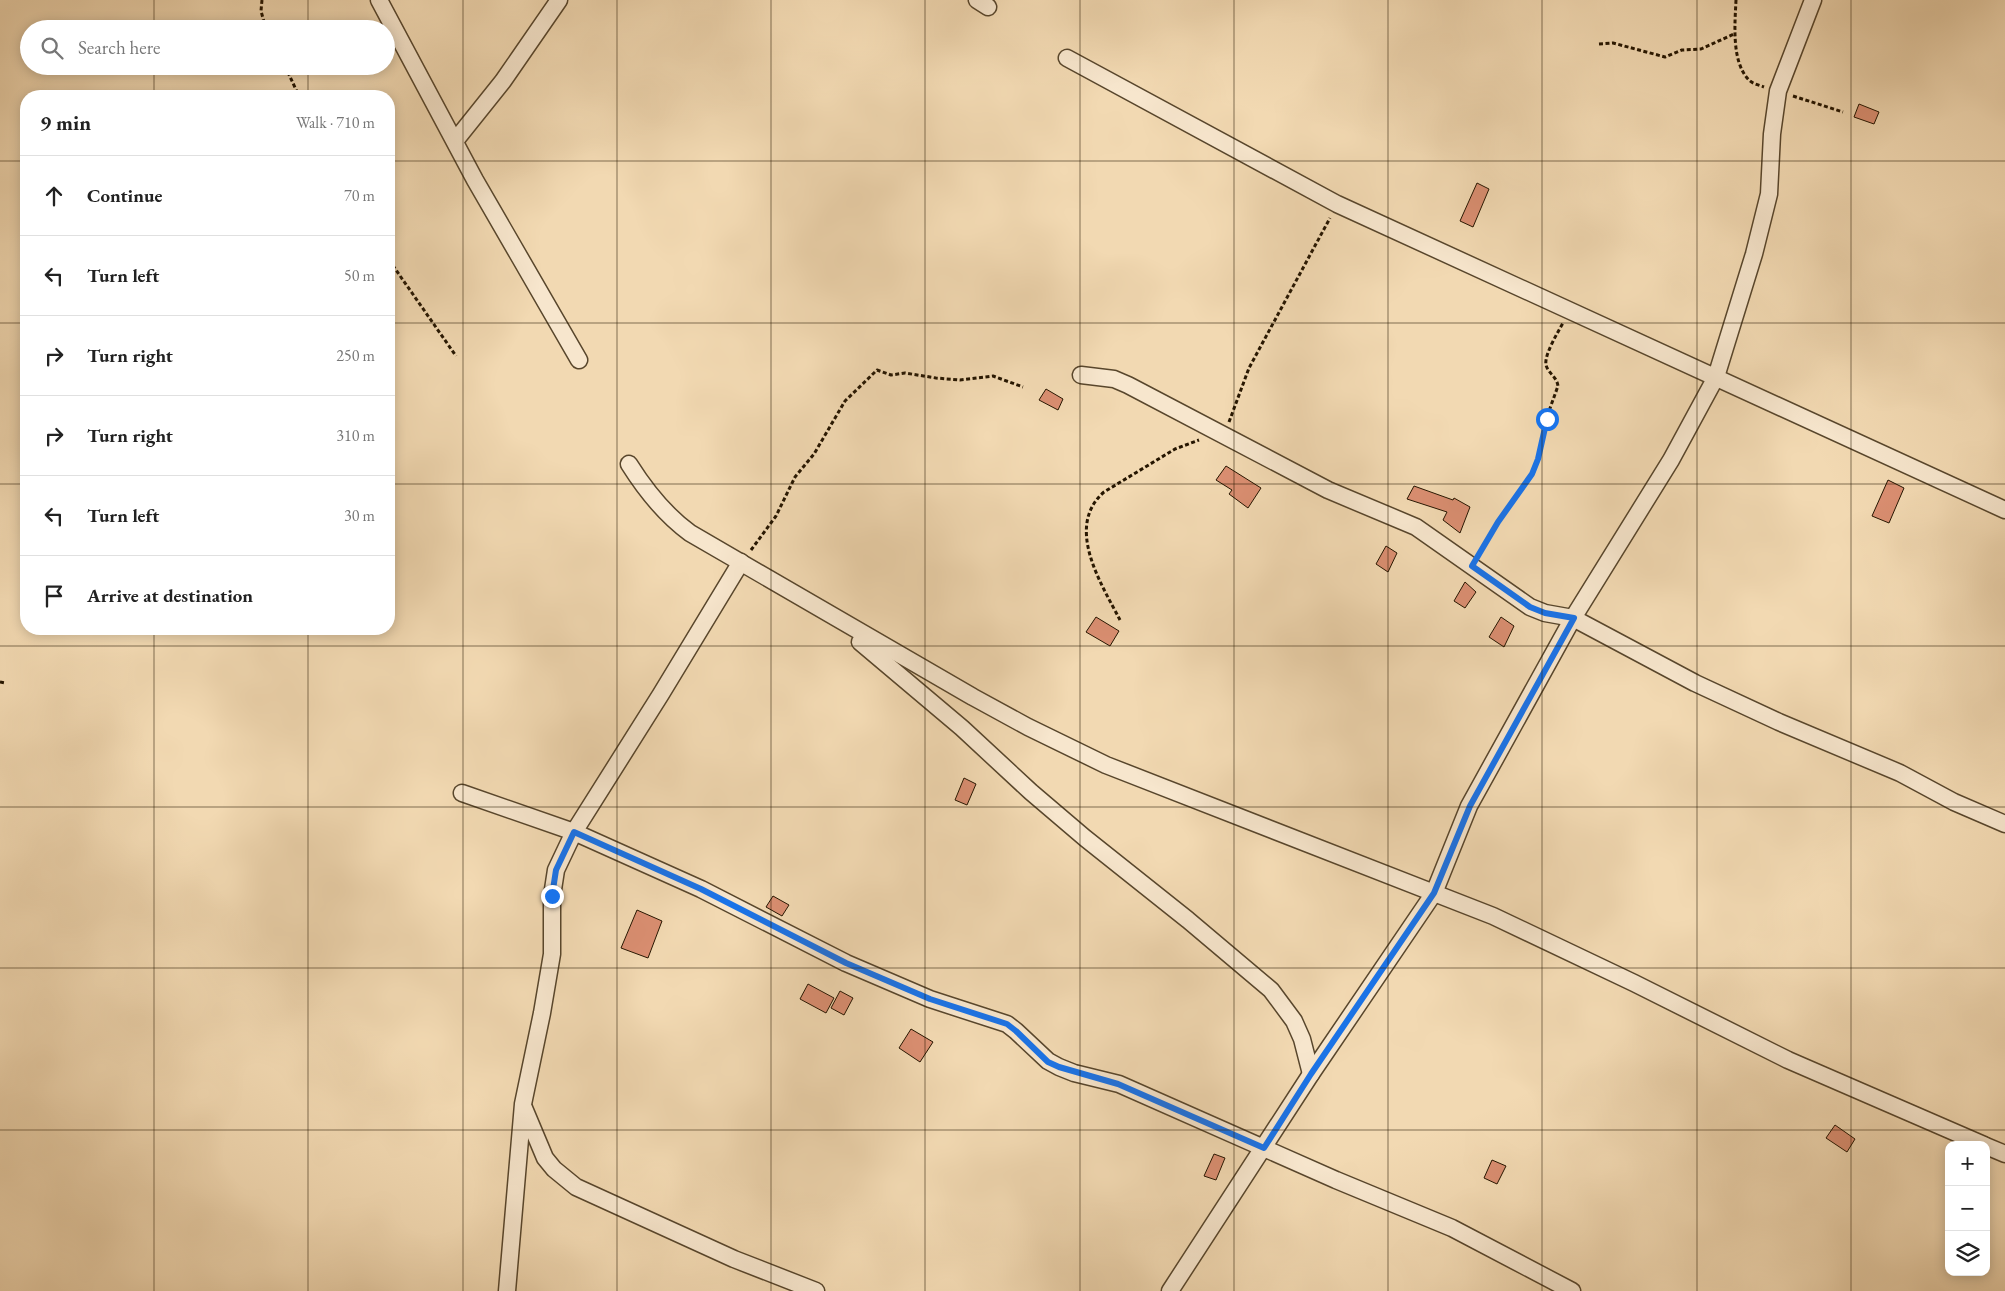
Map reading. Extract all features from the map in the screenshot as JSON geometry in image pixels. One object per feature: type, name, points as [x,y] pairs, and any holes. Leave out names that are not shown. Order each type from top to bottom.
[{"type":"street","points":[[379,0],[390,20]]},
{"type":"street","points":[[455,141],[503,81],[559,0]]},
{"type":"street","points":[[1170,1291],[1311,1074],[1434,893],[1470,806],[1574,618],[1675,452],[1716,377],[1754,254],[1769,194],[1772,134],[1778,90],[1813,0]]},
{"type":"street","points":[[395,30],[491,209],[579,360]]},
{"type":"street","points":[[1067,58],[1338,204],[2005,510]]},
{"type":"street","points":[[1081,375],[1114,380],[1128,385],[1328,490],[1416,527],[1530,607],[1545,613],[1574,618],[1695,683],[1779,722],[1900,773],[1954,802],[2005,824]]},
{"type":"street","points":[[629,464],[657,504],[676,522],[910,661],[1028,727],[1106,765],[1502,920],[1788,1060],[1976,1141]]},
{"type":"street","points":[[506,1291],[523,1104],[552,954],[552,896],[556,870],[574,832],[741,562]]},
{"type":"street","points":[[757,571],[866,646],[962,728],[1084,838],[1188,920],[1270,990],[1294,1021],[1302,1039],[1311,1074]]},
{"type":"street","points":[[462,793],[574,832],[692,884],[846,963],[930,999],[1007,1024],[1048,1062],[1118,1084],[1452,1228],[1572,1291]]},
{"type":"street","points":[[523,1104],[545,1158],[554,1169],[576,1187],[734,1259],[816,1291]]},
{"type":"street","points":[[1990,1147],[2005,1154]]},
{"type":"path","points":[[262,0],[261,11],[264,20]]},
{"type":"path","points":[[1736,0],[1734,34],[1736,56],[1749,80],[1843,112]]},
{"type":"path","points":[[1599,44],[1613,43],[1665,57],[1682,50],[1701,49],[1734,34]]},
{"type":"path","points":[[290,75],[297,90]]},
{"type":"path","points":[[1120,620],[1091,562],[1086,529],[1088,519],[1096,502],[1104,492],[1175,450],[1221,434],[1249,368],[1338,204]]},
{"type":"path","points":[[395,269],[456,356]]},
{"type":"path","points":[[1472,566],[1498,522],[1532,474],[1538,459],[1549,411],[1558,386],[1558,380],[1546,366],[1546,362],[1550,348],[1564,322],[1574,312]]},
{"type":"path","points":[[741,562],[776,516],[795,477],[814,454],[845,400],[877,370],[891,375],[905,373],[960,380],[993,376],[1022,387]]},
{"type":"path","points":[[0,682],[5,683]]},
{"type":"building","points":[[1859,104],[1879,112],[1874,124],[1854,117]]},
{"type":"building","points":[[1477,183],[1489,189],[1473,227],[1460,221]]},
{"type":"building","points":[[1046,389],[1063,399],[1058,410],[1039,400]]},
{"type":"building","points":[[1226,466],[1261,488],[1248,508],[1229,494],[1232,490],[1216,480]]},
{"type":"building","points":[[1888,480],[1904,488],[1889,523],[1872,516]]},
{"type":"building","points":[[1414,486],[1453,500],[1454,498],[1470,507],[1460,533],[1443,520],[1447,512],[1407,499]]},
{"type":"building","points":[[1386,546],[1397,553],[1388,572],[1376,564]]},
{"type":"building","points":[[1465,582],[1476,592],[1465,608],[1454,601]]},
{"type":"building","points":[[1096,617],[1119,631],[1110,646],[1086,632]]},
{"type":"building","points":[[1501,617],[1514,626],[1504,647],[1489,637]]},
{"type":"building","points":[[964,778],[976,784],[967,805],[955,800]]},
{"type":"building","points":[[773,896],[789,905],[782,916],[766,907]]},
{"type":"building","points":[[637,910],[662,921],[648,958],[621,948]]},
{"type":"building","points":[[808,984],[834,998],[826,1013],[800,999]]},
{"type":"building","points":[[840,991],[853,998],[844,1015],[831,1008]]},
{"type":"building","points":[[911,1029],[933,1042],[920,1062],[899,1048]]},
{"type":"building","points":[[1835,1125],[1855,1139],[1847,1152],[1826,1138]]},
{"type":"building","points":[[1214,1154],[1225,1158],[1216,1180],[1204,1176]]},
{"type":"building","points":[[1492,1160],[1506,1166],[1497,1184],[1484,1178]]},
{"type":"route","points":[[552,896],[556,870],[574,832],[666,872],[846,963],[950,1007],[1007,1024],[1048,1062],[1074,1073],[1118,1084],[1264,1148],[1311,1074],[1434,893],[1470,806],[1574,618],[1545,613],[1530,607],[1472,566],[1498,522],[1532,474],[1538,459],[1547,419]]}]
